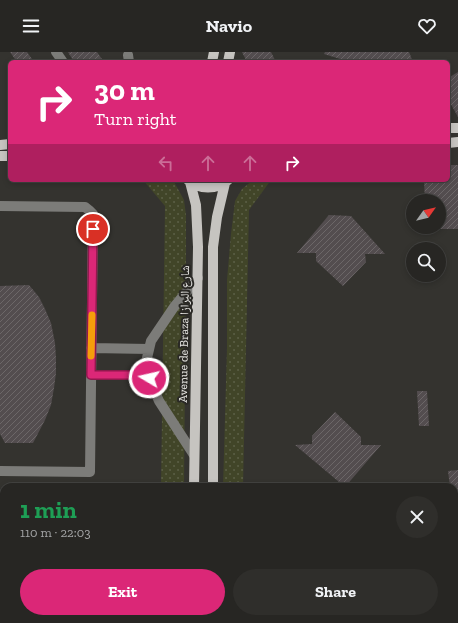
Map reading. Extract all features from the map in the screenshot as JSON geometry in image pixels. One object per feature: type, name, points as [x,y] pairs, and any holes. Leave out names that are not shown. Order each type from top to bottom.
[{"type":"main road","name":"Avenue de Braza شارع البرازا","points":[[189,182],[196,205],[198,247],[194,483]]},
{"type":"main road","points":[[191,182],[198,186],[208,188],[217,187],[225,182]]},
{"type":"main road","points":[[213,483],[213,248],[217,217],[227,182]]},
{"type":"street","points":[[0,206],[85,207],[93,214],[90,472],[0,471]]},
{"type":"street","points":[[194,455],[159,401],[148,375],[147,358],[152,341],[174,307],[198,278]]},
{"type":"street","points":[[91,348],[149,349]]},
{"type":"street","points":[[91,375],[148,375]]},
{"type":"green space","points":[[145,182],[174,182],[184,200],[186,215],[184,483],[161,483],[165,206]]},
{"type":"green space","points":[[251,182],[270,182],[249,210],[243,483],[223,483],[227,348],[227,280],[235,201],[242,189]]},
{"type":"building","points":[[10,52],[27,52],[33,60],[16,60]]},
{"type":"building","points":[[68,52],[97,52],[103,60],[73,60]]},
{"type":"building","points":[[242,52],[271,52],[275,60],[246,60]]},
{"type":"building","points":[[325,52],[409,52],[412,60],[344,60],[324,54]]},
{"type":"building","points":[[458,72],[458,117],[450,103],[450,77]]},
{"type":"building","points":[[450,165],[458,165],[458,229],[446,229],[446,194],[425,194],[424,182],[450,182]]},
{"type":"building","points":[[329,215],[351,216],[385,254],[365,254],[366,262],[343,286],[316,261],[316,253],[297,253]]},
{"type":"building","points":[[29,285],[39,297],[51,323],[56,358],[54,388],[51,405],[33,443],[5,443],[0,434],[0,286]]},
{"type":"building","points":[[417,391],[427,391],[429,426],[419,426]]},
{"type":"building","points":[[335,412],[361,437],[361,445],[381,445],[348,483],[340,483],[295,445],[312,444],[312,436]]},
{"type":"building","points":[[458,470],[458,483],[450,483],[448,471]]},
{"type":"slow traffic","points":[[91,356],[92,315]]},
{"type":"route","points":[[93,229],[91,375],[148,375],[149,378]]}]
